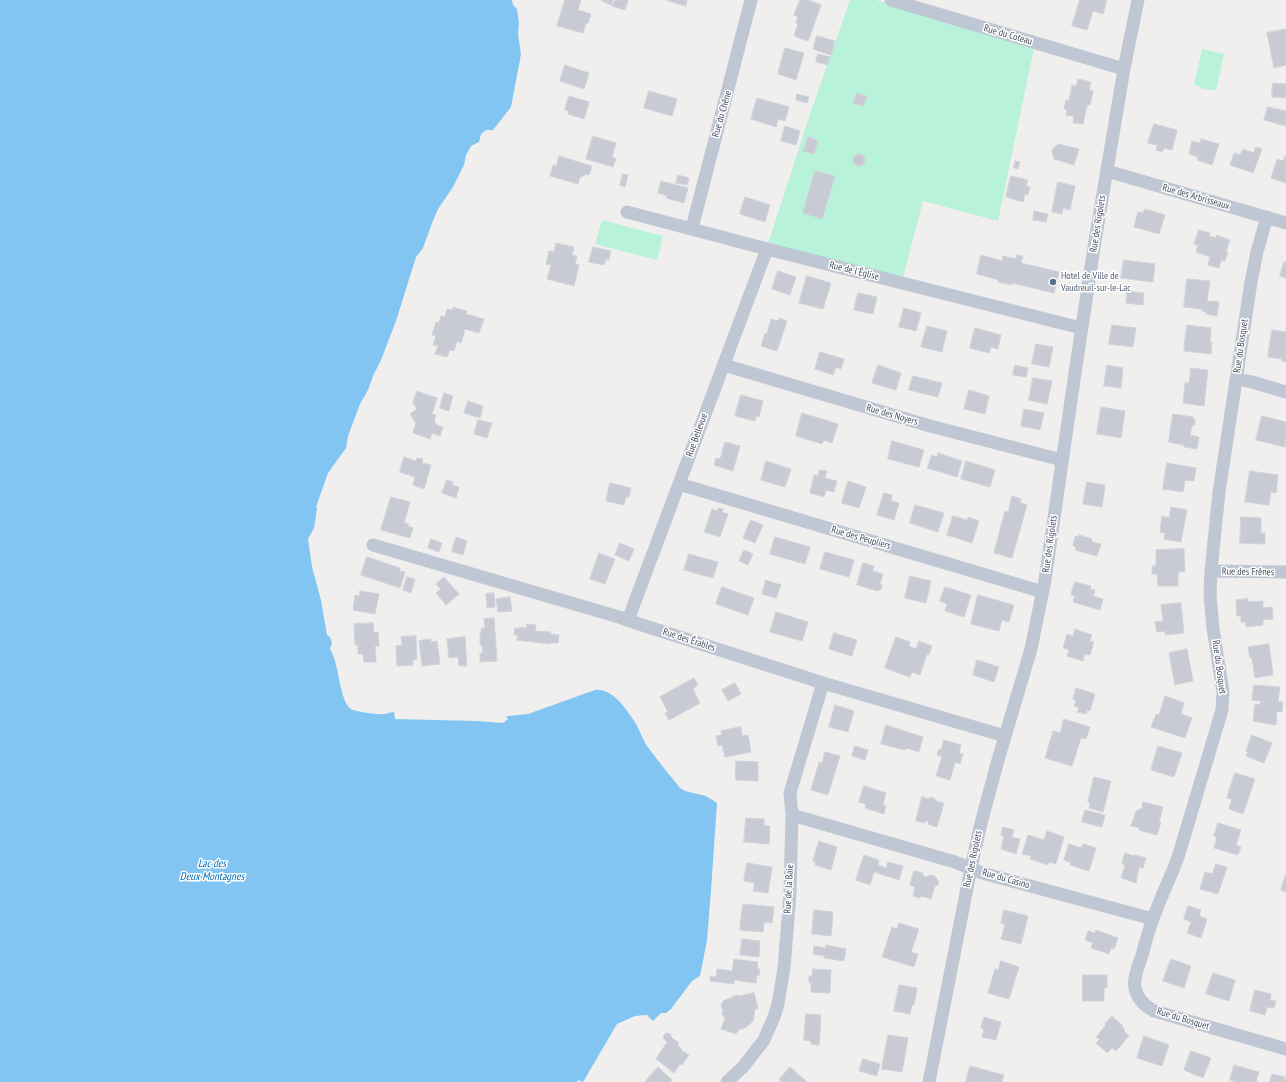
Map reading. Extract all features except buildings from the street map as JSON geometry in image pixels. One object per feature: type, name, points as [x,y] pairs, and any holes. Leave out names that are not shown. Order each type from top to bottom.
[{"type":"street","name":"Rue du Chêne","points":[[692,228],[751,0]]},
{"type":"street","name":"Rue du Coteau","points":[[891,0],[1124,70]]},
{"type":"street","name":"Rue des Rigolets","points":[[929,1082],[971,868],[989,794],[1031,649],[1043,592],[1081,328],[1124,70],[1138,0]]},
{"type":"street","name":"Rue des Arbrisseaux","points":[[1107,171],[1286,223]]},
{"type":"street","name":"Rue de l'Église","points":[[627,212],[1081,328]]},
{"type":"street","name":"Rue du Bosquet","points":[[1267,217],[1257,252],[1251,282],[1219,492],[1211,571],[1210,595],[1213,628],[1223,692],[1222,710],[1179,854],[1153,919],[1135,979],[1137,995],[1149,1008],[1286,1049]]},
{"type":"street","name":"Rue Bellevue","points":[[628,620],[767,249]]},
{"type":"street","name":"Rue des Noyers","points":[[724,366],[930,426],[1062,460]]},
{"type":"street","points":[[1237,379],[1286,392]]},
{"type":"street","name":"Rue des Peupliers","points":[[679,484],[1043,592]]},
{"type":"street","name":"Rue des Érables","points":[[373,545],[628,620],[823,683],[1005,736]]},
{"type":"street","name":"Rue des Frênes","points":[[1211,571],[1286,572]]},
{"type":"street","name":"Rue de la Baie","points":[[736,1079],[764,1040],[778,1004],[784,968],[790,894],[792,815],[790,800],[792,787],[823,683]]},
{"type":"street","name":"Rue du Casino","points":[[792,815],[955,862],[982,872],[1153,919]]},
{"type":"green space","points":[[850,0],[876,0],[1034,48],[998,221],[923,201],[903,277],[768,244],[810,114]]},
{"type":"green space","points":[[1202,49],[1224,54],[1216,90],[1202,89],[1199,86],[1194,85]]},
{"type":"green space","points":[[602,220],[663,236],[657,260],[595,244]]},
{"type":"water","name":"Lac des Deux-Montagnes","points":[[0,0],[512,0],[513,5],[517,9],[519,23],[518,35],[521,54],[511,107],[493,130],[486,130],[481,134],[479,142],[471,146],[466,155],[464,165],[453,187],[438,209],[423,248],[416,257],[396,321],[368,390],[360,404],[348,436],[346,448],[328,473],[316,507],[314,528],[308,539],[312,567],[321,600],[327,635],[330,637],[332,643],[330,648],[335,661],[343,696],[351,709],[378,714],[394,712],[395,719],[503,723],[508,719],[506,717],[508,716],[528,714],[595,690],[602,690],[614,696],[624,707],[636,724],[647,746],[680,788],[685,791],[706,796],[717,803],[707,940],[700,976],[692,981],[671,1009],[666,1013],[661,1013],[653,1021],[647,1015],[635,1016],[617,1024],[583,1082],[578,1080],[577,1082],[0,1082]]},
{"type":"place","name":"Hotel de Ville de Vaudreuil-sur-le-Lac","points":[[1053,282]]}]
